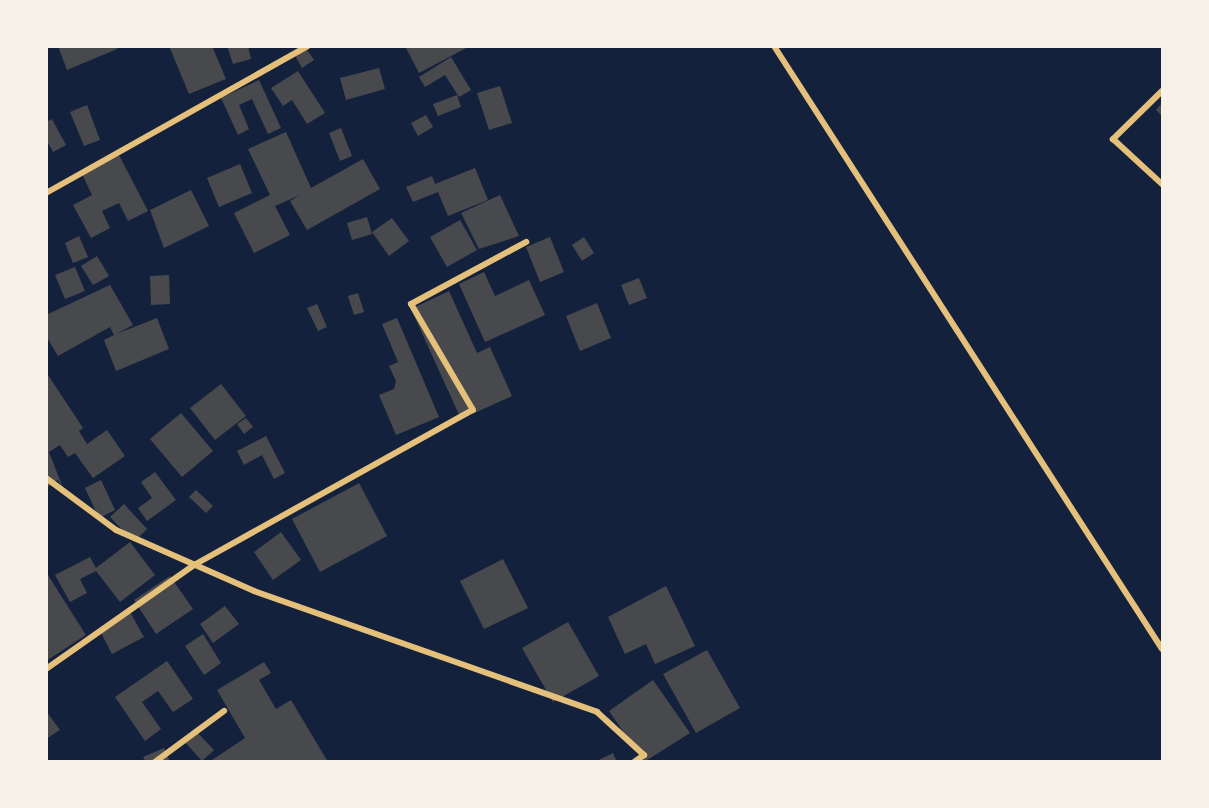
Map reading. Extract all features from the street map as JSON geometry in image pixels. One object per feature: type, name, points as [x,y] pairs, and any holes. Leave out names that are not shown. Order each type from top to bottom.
[{"type":"street","points":[[46,193],[308,46]]},
{"type":"street","points":[[774,46],[1162,649]]},
{"type":"street","points":[[1162,91],[1113,139],[1162,184]]},
{"type":"street","points":[[46,669],[194,565],[473,410],[411,304],[526,242]]},
{"type":"street","points":[[46,478],[116,530],[254,591],[597,712],[644,755],[634,762]]},
{"type":"street","points":[[155,762],[224,711]]},
{"type":"building","points":[[58,46],[116,46],[117,49],[67,70]]},
{"type":"building","points":[[169,46],[212,46],[226,79],[189,94]]},
{"type":"building","points":[[227,46],[248,46],[251,59],[233,64]]},
{"type":"building","points":[[405,46],[470,46],[419,73]]},
{"type":"building","points":[[305,47],[314,60],[302,68],[294,54]]},
{"type":"building","points":[[451,57],[471,90],[459,97],[445,75],[425,87],[419,77]]},
{"type":"building","points":[[379,68],[385,89],[346,100],[340,78]]},
{"type":"building","points":[[298,71],[325,113],[307,124],[292,100],[283,106],[271,88]]},
{"type":"building","points":[[259,80],[281,128],[268,134],[252,99],[239,105],[249,129],[238,135],[221,98]]},
{"type":"building","points":[[500,86],[512,123],[489,130],[477,93]]},
{"type":"building","points":[[457,95],[461,107],[438,116],[433,104]]},
{"type":"building","points":[[1162,103],[1162,116],[1156,110]]},
{"type":"building","points":[[87,105],[100,140],[84,146],[70,112]]},
{"type":"building","points":[[426,115],[433,127],[418,136],[411,123]]},
{"type":"building","points":[[52,119],[66,145],[53,152],[46,139],[46,122]]},
{"type":"building","points":[[341,128],[352,156],[340,161],[329,133]]},
{"type":"building","points":[[286,132],[311,188],[363,159],[380,189],[307,230],[290,201],[300,195],[275,206],[290,235],[254,253],[234,213],[270,195],[248,149]]},
{"type":"building","points":[[119,155],[148,211],[128,221],[119,203],[102,211],[110,228],[91,238],[73,205],[92,195],[82,174]]},
{"type":"building","points":[[240,164],[252,193],[219,207],[207,178]]},
{"type":"building","points":[[475,168],[488,200],[448,216],[438,192],[413,202],[406,187],[432,176],[435,184]]},
{"type":"building","points":[[191,190],[209,226],[164,248],[150,210]]},
{"type":"building","points":[[500,195],[519,236],[479,249],[461,213]]},
{"type":"building","points":[[367,217],[372,234],[352,240],[347,223]]},
{"type":"building","points":[[392,218],[409,241],[389,256],[372,232]]},
{"type":"building","points":[[460,220],[477,250],[447,267],[430,237]]},
{"type":"building","points":[[79,236],[88,257],[73,263],[65,243]]},
{"type":"building","points":[[550,237],[564,272],[540,282],[526,247]]},
{"type":"building","points":[[584,237],[594,253],[582,261],[572,245]]},
{"type":"building","points":[[97,256],[109,276],[93,285],[81,266]]},
{"type":"building","points":[[75,267],[85,291],[65,299],[55,275]]},
{"type":"building","points":[[484,272],[495,296],[529,280],[545,315],[485,342],[459,284]]},
{"type":"building","points":[[169,275],[170,304],[151,305],[150,276]]},
{"type":"building","points":[[639,278],[647,298],[629,305],[621,285]]},
{"type":"building","points":[[110,285],[133,325],[116,334],[157,318],[169,349],[116,371],[104,340],[114,335],[110,327],[58,356],[46,336],[46,315]]},
{"type":"building","points":[[449,291],[477,353],[490,347],[512,396],[461,419],[411,309]]},
{"type":"building","points":[[358,293],[364,312],[354,315],[348,296]]},
{"type":"building","points":[[597,303],[611,338],[580,351],[566,316]]},
{"type":"building","points":[[317,304],[327,327],[318,331],[307,308]]},
{"type":"building","points":[[397,318],[439,417],[396,435],[379,395],[394,389],[396,381],[389,366],[398,362],[382,324]]},
{"type":"building","points":[[46,372],[83,428],[79,431],[87,444],[107,430],[125,456],[93,478],[75,453],[68,457],[60,445],[49,452],[63,488],[58,480],[46,488]]},
{"type":"building","points":[[221,384],[246,416],[215,440],[190,408]]},
{"type":"building","points":[[181,413],[213,451],[182,477],[150,439]]},
{"type":"building","points":[[246,418],[253,427],[244,434],[237,424]]},
{"type":"building","points":[[266,436],[285,473],[274,479],[262,455],[244,465],[237,451]]},
{"type":"building","points":[[155,472],[176,500],[147,521],[138,508],[152,498],[141,482]]},
{"type":"building","points":[[101,480],[115,510],[99,518],[85,488]]},
{"type":"building","points":[[359,483],[387,536],[320,572],[292,519]]},
{"type":"building","points":[[196,490],[213,506],[206,513],[189,497]]},
{"type":"building","points":[[124,504],[147,529],[134,542],[110,517]]},
{"type":"building","points":[[281,532],[301,560],[273,580],[254,552]]},
{"type":"building","points":[[130,542],[155,575],[120,602],[96,571],[80,579],[87,593],[70,602],[55,575],[90,557],[96,568]]},
{"type":"building","points":[[503,559],[528,608],[484,629],[460,581]]},
{"type":"building","points":[[46,572],[86,635],[46,661]]},
{"type":"building","points":[[170,576],[193,609],[156,634],[134,600]]},
{"type":"building","points":[[666,586],[695,646],[655,664],[646,644],[625,654],[608,617]]},
{"type":"building","points":[[225,606],[239,624],[213,643],[200,624]]},
{"type":"building","points":[[130,612],[144,637],[112,654],[99,629]]},
{"type":"building","points":[[568,622],[599,676],[553,702],[522,648]]},
{"type":"building","points":[[203,634],[221,663],[204,675],[185,646]]},
{"type":"building","points":[[707,650],[740,708],[696,733],[663,674]]},
{"type":"building","points":[[167,661],[193,699],[173,712],[158,691],[142,702],[161,729],[145,741],[115,697]]},
{"type":"building","points":[[264,662],[271,673],[259,680],[276,709],[291,700],[328,762],[209,762],[245,738],[217,690]]},
{"type":"building","points":[[653,680],[690,733],[644,762],[609,711]]},
{"type":"building","points":[[46,711],[60,730],[46,739]]},
{"type":"building","points":[[194,729],[214,750],[202,761],[183,740]]},
{"type":"building","points":[[164,748],[170,762],[146,762],[143,757]]},
{"type":"building","points":[[613,753],[617,762],[595,762]]}]
